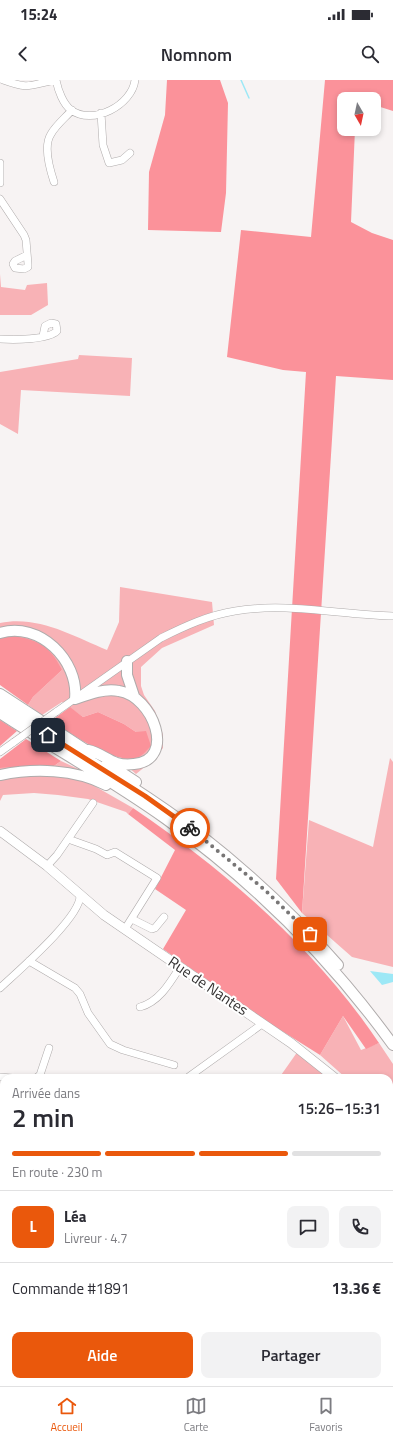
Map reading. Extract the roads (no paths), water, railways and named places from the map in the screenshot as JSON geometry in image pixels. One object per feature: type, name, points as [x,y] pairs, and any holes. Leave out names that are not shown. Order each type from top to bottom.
[{"type":"highway","points":[[0,633],[19,631],[32,633],[49,642],[63,657],[72,673],[76,687],[75,698],[113,690],[134,696],[146,708],[158,735],[155,750],[148,758],[139,763],[123,764],[108,761],[0,698]]},
{"type":"highway","points":[[127,661],[127,675],[134,696]]},
{"type":"highway","points":[[0,694],[55,730]]},
{"type":"highway","points":[[0,705],[145,796],[239,866],[297,921],[346,974],[393,1033]]},
{"type":"highway","points":[[0,713],[150,808],[220,860],[283,916],[345,983],[393,1045]]},
{"type":"highway","points":[[88,750],[171,807],[194,826],[198,834]]},
{"type":"highway","points":[[0,775],[30,772],[65,773],[101,783],[142,808],[150,808]]},
{"type":"main road","name":"Rue de Nantes","points":[[0,831],[47,866],[80,896],[309,1056],[330,1074]]},
{"type":"street","points":[[0,84],[3,80],[21,86],[31,87],[56,80],[65,104],[72,110],[83,114],[101,113],[110,110],[125,100],[133,88],[134,80]]},
{"type":"street","points":[[54,182],[51,172],[48,141],[50,135],[72,110]]},
{"type":"street","points":[[101,113],[103,145],[109,163],[122,160],[130,153]]},
{"type":"street","points":[[0,163],[0,183]]},
{"type":"street","points":[[0,199],[24,236],[27,255]]},
{"type":"street","points":[[0,340],[43,336]]},
{"type":"street","points":[[0,752],[127,661],[180,628],[212,617],[236,611],[274,608],[393,616]]},
{"type":"street","points":[[47,866],[93,803]]},
{"type":"street","points":[[68,839],[96,849],[107,855],[115,852],[157,878],[126,929]]},
{"type":"street","points":[[0,988],[65,924],[79,906],[80,896]]},
{"type":"street","points":[[132,919],[152,929],[155,928],[164,916]]},
{"type":"street","points":[[29,961],[75,988],[80,994],[88,1013],[110,1044],[123,1050],[174,1065]]},
{"type":"street","points":[[140,1007],[148,1004],[161,993],[180,967]]},
{"type":"street","points":[[192,1074],[262,1024]]},
{"type":"street","points":[[40,1074],[49,1048]]},
{"type":"water","points":[[370,971],[393,974],[393,982],[382,985]]},
{"type":"waterway","points":[[241,80],[249,98]]}]
